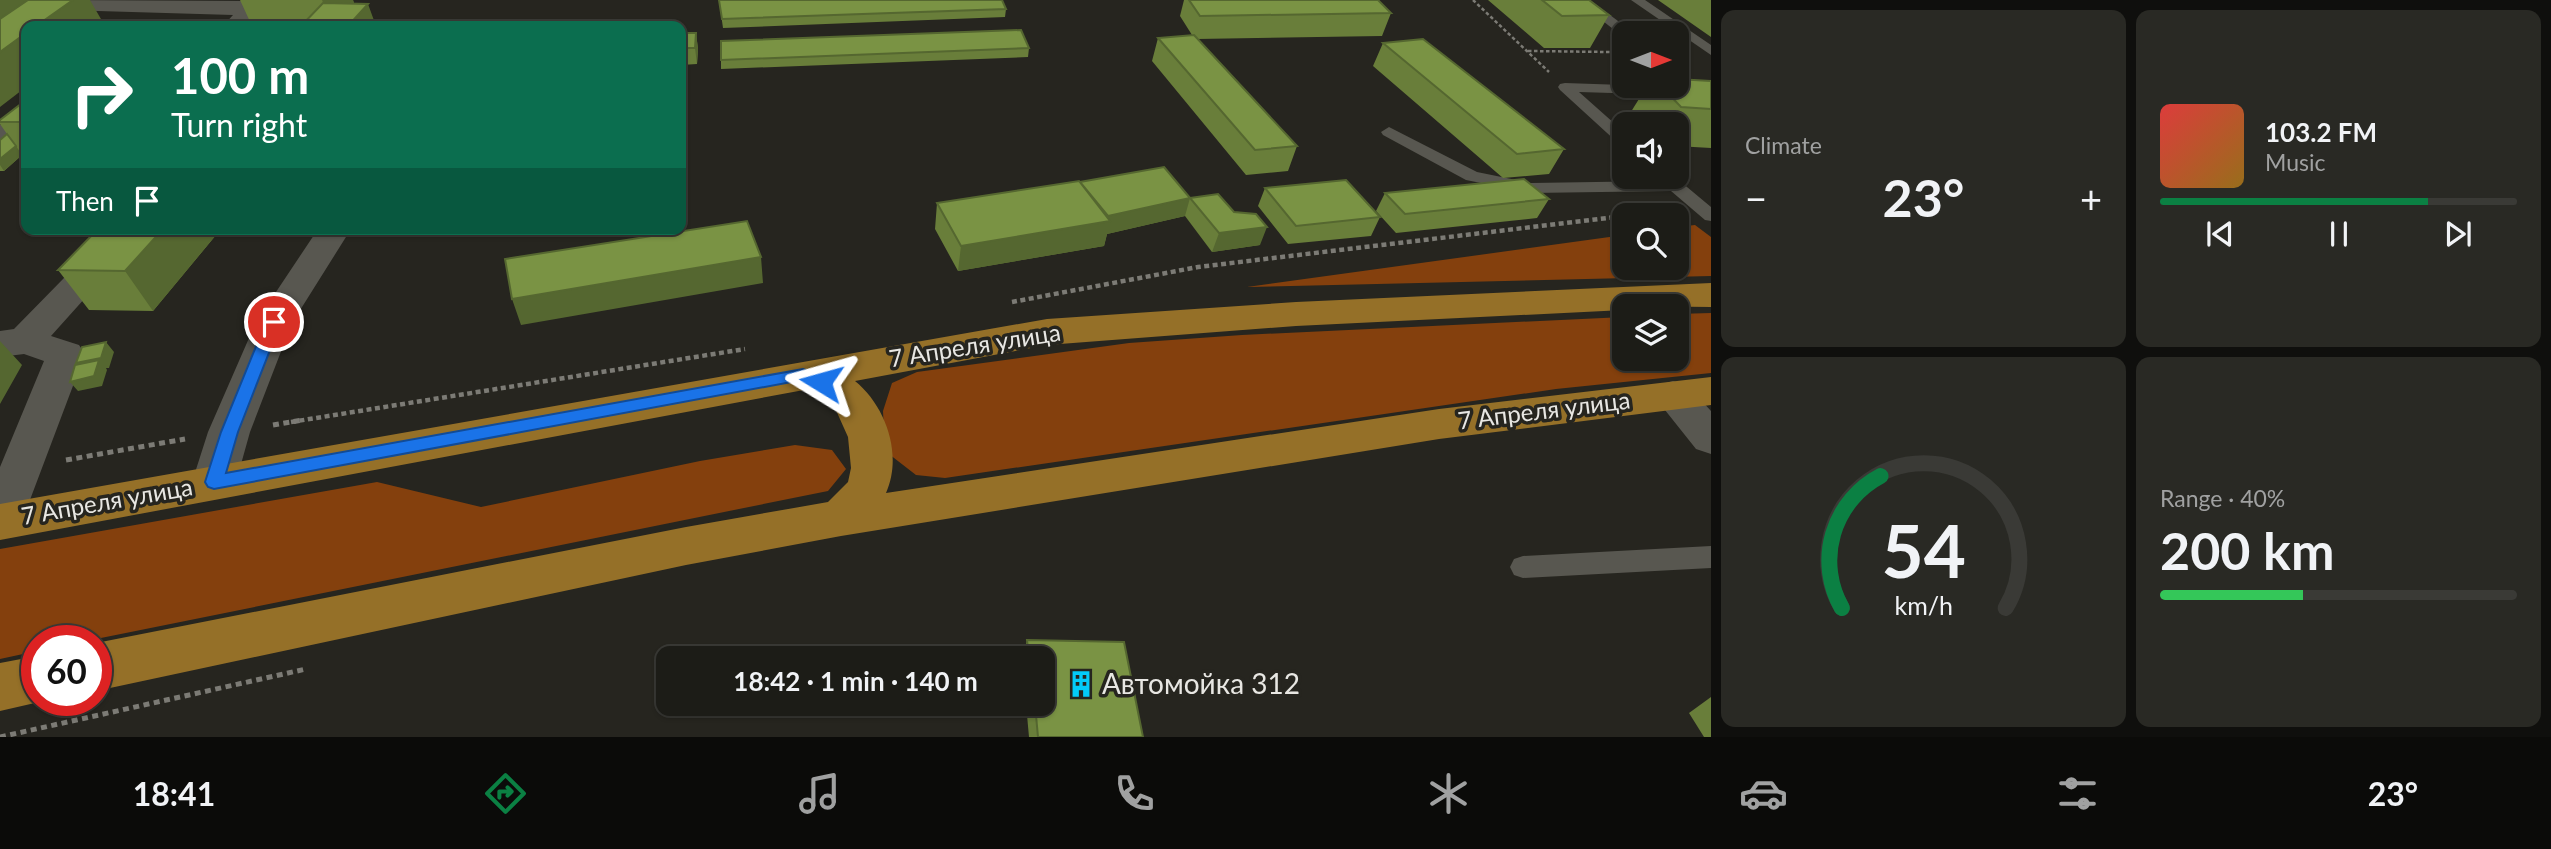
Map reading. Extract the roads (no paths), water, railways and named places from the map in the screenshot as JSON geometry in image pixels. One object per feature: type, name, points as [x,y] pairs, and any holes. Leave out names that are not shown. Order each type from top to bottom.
[{"type":"main road","name":"7 Апреля улица","points":[[0,522],[803,374],[1047,332],[1175,320],[1711,295]]},
{"type":"main road","points":[[803,374],[839,389],[859,408],[870,435],[871,465],[865,492],[841,518]]},
{"type":"main road","name":"7 Апреля улица","points":[[112,664],[686,546],[841,518],[1439,424],[1692,393]]},
{"type":"main road","points":[[0,687],[21,683]]},
{"type":"street","points":[[145,21],[165,5]]},
{"type":"street","points":[[56,6],[165,5],[254,8],[240,21]]},
{"type":"street","points":[[0,139],[21,122]]},
{"type":"street","points":[[12,342],[125,235]]},
{"type":"street","points":[[214,482],[229,432],[274,322],[331,235]]},
{"type":"street","points":[[0,522],[66,354],[12,342]]},
{"type":"street","points":[[1692,393],[1711,438]]},
{"type":"lane","points":[[1582,0],[1612,22]]},
{"type":"lane","points":[[1637,0],[1711,51]]},
{"type":"lane","points":[[1612,129],[1565,88],[1711,92]]},
{"type":"lane","points":[[1388,132],[1472,176],[1531,188],[1612,184]]},
{"type":"lane","points":[[1679,189],[1711,216]]},
{"type":"lane","points":[[1690,199],[1711,200]]},
{"type":"lane","points":[[1522,567],[1711,557]]},
{"type":"place","name":"Автомойка 312","points":[[1081,684]]}]
